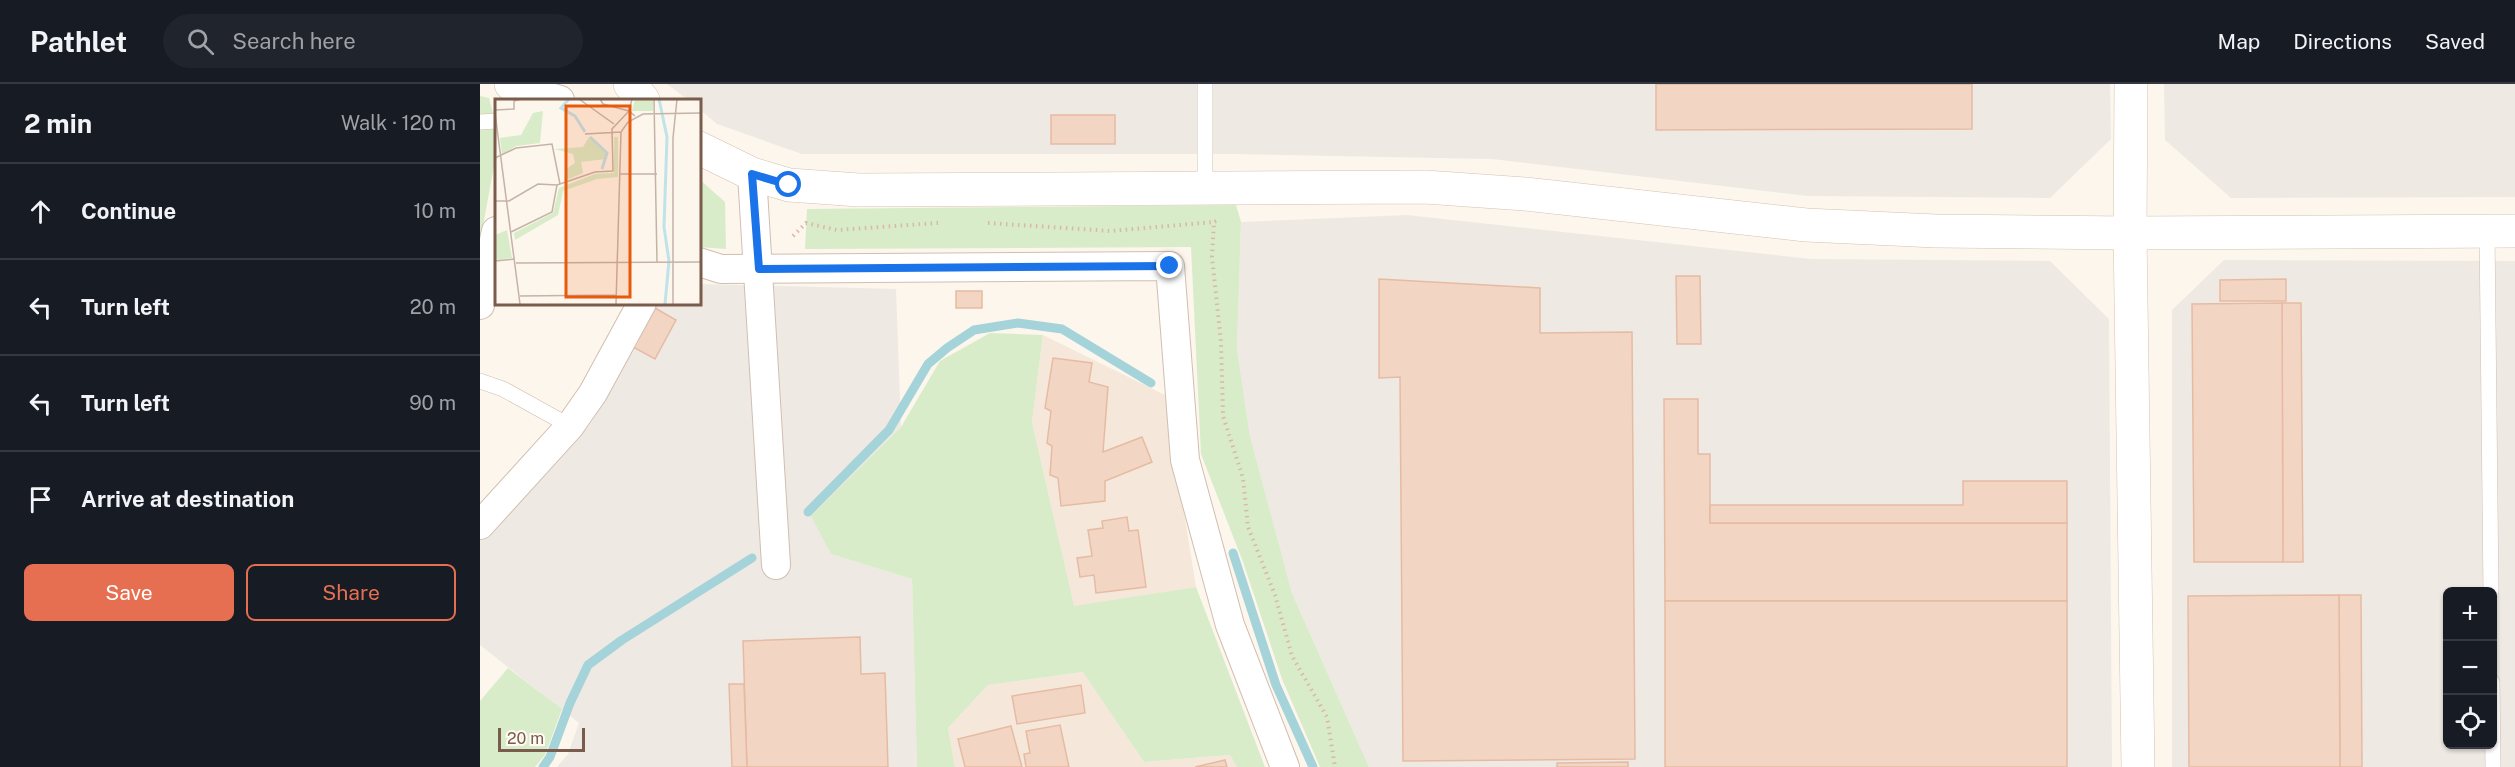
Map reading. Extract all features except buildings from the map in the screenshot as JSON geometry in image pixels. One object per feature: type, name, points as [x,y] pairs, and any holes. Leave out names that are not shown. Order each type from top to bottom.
[{"type":"street","points":[[630,84],[642,99]]},
{"type":"street","points":[[2131,84],[2130,233],[2138,767]]},
{"type":"street","points":[[523,90],[556,99]]},
{"type":"street","points":[[700,148],[752,174],[789,185],[859,190],[1425,188],[1525,194],[1806,225],[1936,231],[2130,233],[2501,231]]},
{"type":"street","points":[[752,174],[777,565]]},
{"type":"street","points":[[480,305],[495,236]]},
{"type":"street","points":[[700,262],[721,269],[1170,266],[1185,460],[1230,625],[1285,767]]},
{"type":"street","points":[[480,525],[570,426],[593,393],[641,304]]},
{"type":"lane","points":[[1204,84],[1204,189]]},
{"type":"lane","points":[[480,122],[495,121]]},
{"type":"lane","points":[[2492,587],[2501,231]]},
{"type":"lane","points":[[480,381],[503,389],[570,426]]},
{"type":"lane","points":[[2493,695],[2493,767]]},
{"type":"path","points":[[987,223],[1111,231],[1214,222],[1224,217]]},
{"type":"path","points":[[1214,222],[1212,257],[1221,342],[1223,416],[1243,478],[1248,527],[1275,595],[1292,656],[1327,717],[1335,767]]},
{"type":"path","points":[[794,236],[806,223],[837,230],[941,223]]},
{"type":"shaded area","points":[[667,84],[2110,84],[2111,139],[2050,198],[1807,196],[1492,159],[1237,154],[802,154],[717,124],[700,110],[700,99],[687,99]]},
{"type":"shaded area","points":[[2164,84],[2515,84],[2515,197],[2231,198],[2165,140]]},
{"type":"shaded area","points":[[1407,215],[1811,259],[2050,261],[2109,319],[2112,767],[1369,767],[1292,593],[1250,436],[1237,349],[1241,222]]},
{"type":"shaded area","points":[[2224,260],[2515,261],[2515,767],[2172,767],[2172,310]]},
{"type":"shaded area","points":[[700,284],[896,289],[901,427],[812,516],[831,554],[912,579],[917,767],[557,767],[568,754],[579,723],[480,645],[480,541],[592,422],[651,304],[700,304]]},
{"type":"shaded area","points":[[1043,335],[1165,395],[1196,587],[1074,607],[1032,422]]},
{"type":"shaded area","points":[[1084,672],[1144,762],[1230,755],[1237,767],[955,767],[948,728],[988,685]]},
{"type":"green space","points":[[480,96],[489,98],[495,120],[495,160],[480,242]]},
{"type":"green space","points":[[700,180],[725,202],[726,249],[700,247]]},
{"type":"green space","points":[[1236,205],[1241,222],[1237,349],[1250,436],[1292,593],[1369,767],[1320,767],[1282,679],[1243,562],[1201,454],[1191,247],[805,249],[807,209]]},
{"type":"green space","points":[[990,333],[1043,335],[1032,422],[1074,606],[1196,587],[1265,767],[1237,767],[1230,755],[1144,762],[1083,672],[988,685],[948,728],[955,767],[917,767],[912,579],[831,554],[811,516],[901,427],[940,361]]},
{"type":"green space","points":[[508,668],[562,709],[545,755],[535,767],[480,767],[480,701]]},
{"type":"waterway","points":[[808,512],[889,430],[928,364],[974,330],[1018,323],[1062,329],[1151,383]]},
{"type":"waterway","points":[[1233,553],[1276,685],[1313,767]]},
{"type":"waterway","points":[[543,767],[550,757],[570,703],[588,665],[622,640],[752,558]]},
{"type":"route","points":[[789,185],[752,174],[759,269],[1170,266]]}]
